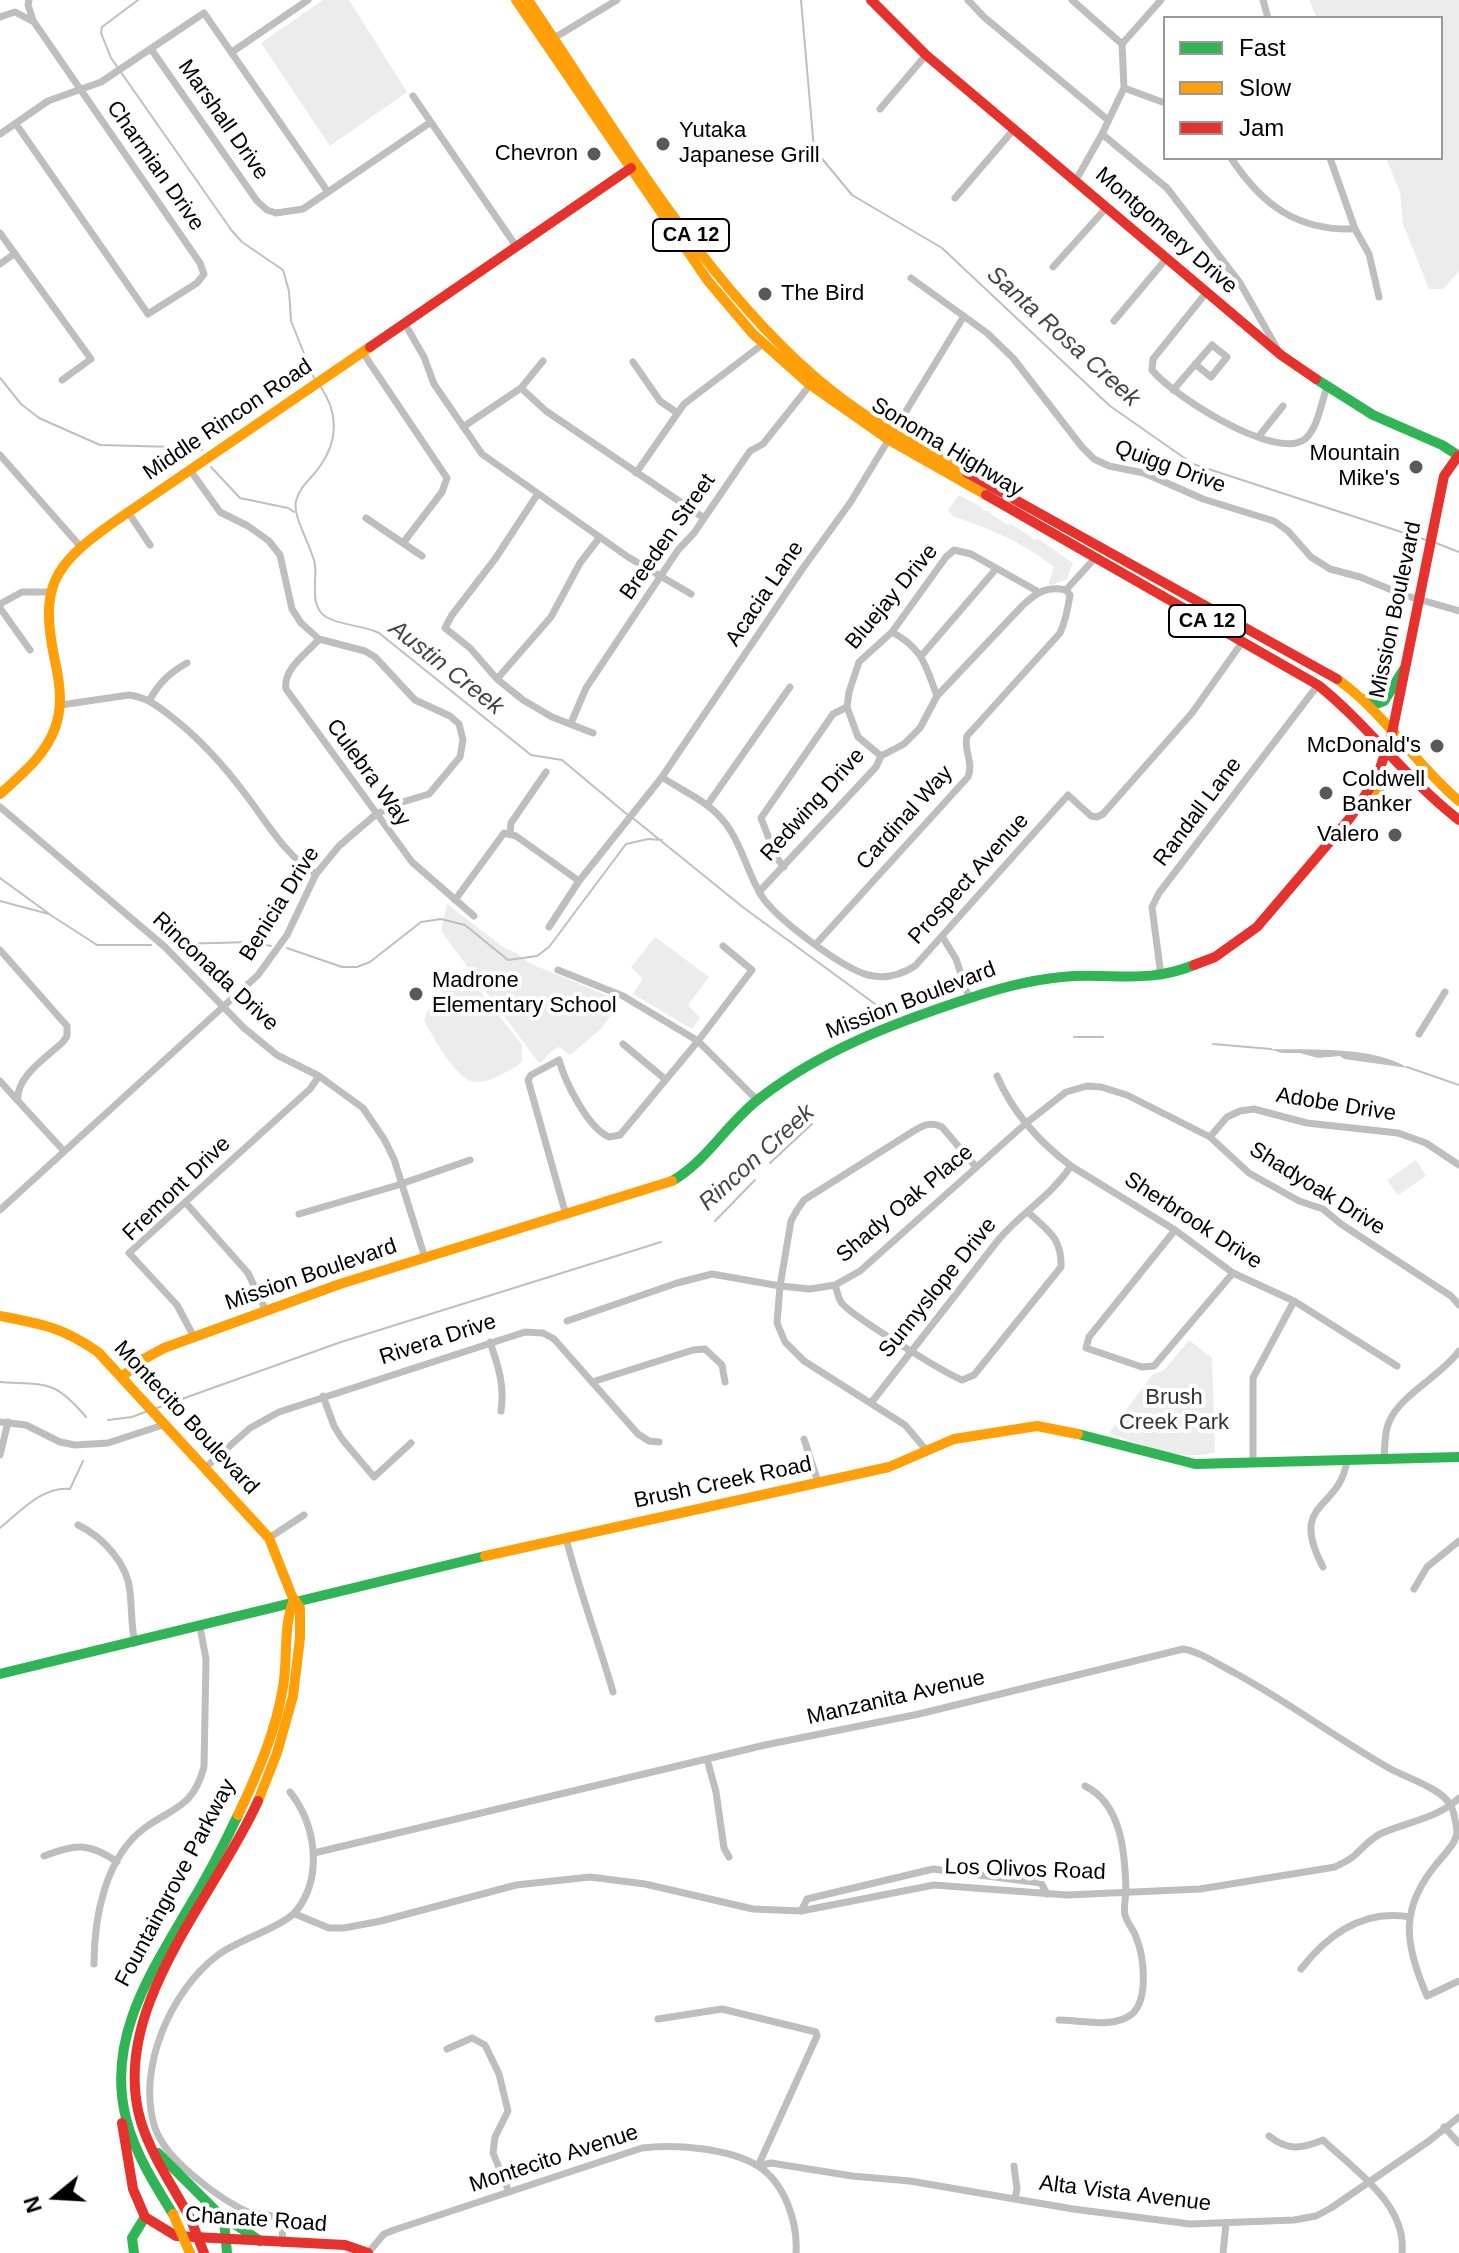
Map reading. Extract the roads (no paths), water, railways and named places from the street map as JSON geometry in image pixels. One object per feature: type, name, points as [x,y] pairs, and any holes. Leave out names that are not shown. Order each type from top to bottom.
[{"type":"main road","name":"Sonoma Highway","points":[[516,0],[635,165],[720,273],[769,332],[829,388],[892,436],[1102,547],[1272,644],[1324,670],[1356,695],[1430,777],[1459,801]]},
{"type":"main road","name":"Sonoma Highway","points":[[528,0],[708,281],[763,344],[810,385],[892,436],[1318,685],[1344,705],[1413,781],[1459,820]]},
{"type":"main road","name":"Montgomery Drive","points":[[871,0],[926,55],[1281,355],[1388,423],[1447,446],[1459,456]]},
{"type":"main road","name":"Middle Rincon Road","points":[[0,794],[43,751],[55,731],[61,705],[61,684],[47,624],[49,592],[64,562],[80,546],[635,165]]},
{"type":"main road","name":"Mission Boulevard","points":[[123,1376],[152,1353],[340,1284],[664,1185],[682,1176],[757,1100],[819,1058],[858,1038],[969,998],[1044,978],[1134,979],[1161,976],[1215,957],[1257,927],[1366,796],[1377,777],[1392,733],[1444,476],[1459,456]]},
{"type":"main road","points":[[1096,557],[1102,547]]},
{"type":"main road","points":[[1356,695],[1381,703],[1404,669]]},
{"type":"main road","points":[[1366,796],[1396,777],[1413,781]]},
{"type":"main road","name":"Montecito Boulevard","points":[[0,1316],[53,1326],[74,1335],[123,1376],[269,1538],[284,1570],[293,1602]]},
{"type":"main road","name":"Brush Creek Road","points":[[0,1674],[469,1559],[889,1467],[962,1437],[1037,1426],[1106,1439],[1195,1464],[1459,1457]]},
{"type":"main road","name":"Fountaingrove Parkway","points":[[190,2253],[173,2214],[138,2153],[123,2105],[123,2047],[130,2016],[140,1992],[231,1830],[274,1724],[285,1679],[288,1614],[293,1602],[300,1608],[301,1642],[294,1704],[287,1727],[242,1836],[158,1983],[144,2014],[135,2048],[134,2079],[142,2126],[149,2145],[191,2220],[204,2253]]},
{"type":"main road","points":[[122,2086],[120,2109],[126,2153],[133,2189],[145,2217],[132,2238],[133,2251]]},
{"type":"main road","points":[[142,2126],[156,2151],[224,2220],[265,2244]]},
{"type":"main road","name":"Chanate Road","points":[[145,2217],[176,2236],[265,2244],[345,2245],[368,2253]]},
{"type":"main road","points":[[224,2220],[227,2253]]},
{"type":"street","points":[[1,17],[15,12],[18,0]]},
{"type":"street","name":"Charmian Drive","points":[[16,124],[148,314],[197,283],[204,274],[200,263],[34,22],[29,0]]},
{"type":"street","points":[[290,0],[296,8]]},
{"type":"street","points":[[232,52],[308,0]]},
{"type":"street","points":[[554,38],[617,0]]},
{"type":"street","points":[[968,0],[984,17],[1108,120]]},
{"type":"street","points":[[1072,0],[1122,44]]},
{"type":"street","points":[[1076,180],[1124,88],[1122,44],[1161,0]]},
{"type":"street","name":"Charmian Drive","points":[[15,12],[34,22]]},
{"type":"street","points":[[0,134],[48,101],[101,82],[204,13],[328,192]]},
{"type":"street","name":"Marshall Drive","points":[[151,49],[257,201],[276,213],[303,209],[431,122]]},
{"type":"street","points":[[880,109],[926,55]]},
{"type":"street","points":[[1124,88],[1163,102]]},
{"type":"street","points":[[413,96],[516,246]]},
{"type":"street","points":[[955,198],[1015,128]]},
{"type":"street","points":[[1102,134],[1167,188],[1240,283],[1281,355]]},
{"type":"street","points":[[1232,160],[1248,183],[1286,215],[1329,230],[1355,229]]},
{"type":"street","points":[[1331,160],[1355,229],[1369,254],[1379,297]]},
{"type":"street","points":[[1053,267],[1107,207]]},
{"type":"street","points":[[0,233],[91,359],[62,380]]},
{"type":"street","points":[[0,264],[14,254]]},
{"type":"street","points":[[1114,321],[1166,259]]},
{"type":"street","name":"Quigg Drive","points":[[911,278],[964,316],[1013,358],[1094,459],[1109,466],[1153,476],[1203,499],[1274,521],[1323,566],[1459,611]]},
{"type":"street","points":[[1206,293],[1153,359],[1151,365],[1155,374],[1173,390],[1217,420],[1289,444],[1305,439],[1313,427],[1327,387]]},
{"type":"street","name":"Acacia Lane","points":[[549,927],[579,881],[662,777],[850,503],[964,316]]},
{"type":"street","points":[[405,324],[424,357],[434,384],[482,454],[537,495],[691,594]]},
{"type":"street","points":[[636,473],[676,412],[763,344]]},
{"type":"street","points":[[1173,390],[1195,364],[1212,345],[1227,357],[1211,377],[1195,364]]},
{"type":"street","points":[[363,353],[447,478],[442,492],[403,543]]},
{"type":"street","points":[[463,427],[521,388],[543,361]]},
{"type":"street","points":[[633,362],[660,401],[676,412]]},
{"type":"street","name":"Breeden Street","points":[[571,723],[586,688],[678,550],[750,451],[763,444],[810,385]]},
{"type":"street","points":[[521,388],[546,411],[704,518]]},
{"type":"street","points":[[1259,436],[1283,406]]},
{"type":"street","points":[[0,455],[80,546]]},
{"type":"street","points":[[190,470],[220,512],[269,541],[280,555],[292,609],[301,623],[319,639]]},
{"type":"street","points":[[537,495],[445,628],[523,700],[552,717],[593,733]]},
{"type":"street","points":[[128,512],[150,545]]},
{"type":"street","points":[[366,518],[422,556]]},
{"type":"street","points":[[497,679],[551,617],[580,563],[600,537]]},
{"type":"street","name":"Bluejay Drive","points":[[847,707],[859,662],[892,632],[924,584],[954,550],[971,554],[1037,591]]},
{"type":"street","points":[[1037,591],[1066,590],[1096,557]]},
{"type":"street","points":[[922,655],[996,569]]},
{"type":"street","name":"Cardinal Way","points":[[816,944],[968,777],[971,764],[966,747],[967,736],[1060,633],[1069,600],[1066,590]]},
{"type":"street","name":"Redwing Drive","points":[[759,892],[876,767],[881,756],[904,744],[920,728],[937,696],[1037,591]]},
{"type":"street","points":[[30,650],[0,606],[22,592],[49,592]]},
{"type":"street","points":[[892,632],[910,642],[922,655],[937,696]]},
{"type":"street","name":"Culebra Way","points":[[319,639],[288,672],[286,689],[412,862],[474,916]]},
{"type":"street","name":"Benicia Drive","points":[[0,1210],[258,975],[287,935],[316,874],[339,846],[375,815],[396,804],[423,797],[433,790],[460,757],[462,732],[450,716],[415,700],[375,657],[365,651],[319,639]]},
{"type":"street","name":"Prospect Avenue","points":[[662,777],[708,804],[735,838],[759,892],[771,909],[853,969],[886,976],[915,966],[1068,795],[1091,816],[1103,814],[1192,713],[1243,641]]},
{"type":"street","points":[[149,701],[170,672],[187,663]]},
{"type":"street","name":"Randall Lane","points":[[1161,976],[1152,907],[1159,893],[1318,685]]},
{"type":"street","points":[[708,804],[790,687]]},
{"type":"street","points":[[61,705],[129,695],[149,701],[181,725],[226,770],[285,848],[300,865],[316,874]]},
{"type":"street","points":[[784,867],[776,857],[761,818],[833,714],[847,707],[858,737],[881,756]]},
{"type":"street","points":[[510,833],[511,823],[546,772]]},
{"type":"street","name":"Rinconada Drive","points":[[0,807],[165,947],[223,1007],[277,1055],[319,1076],[363,1108],[384,1139],[402,1182],[425,1258]]},
{"type":"street","points":[[510,833],[579,881]]},
{"type":"street","points":[[455,900],[500,837],[510,833]]},
{"type":"street","points":[[942,936],[956,959],[969,998]]},
{"type":"street","points":[[566,1215],[527,1086],[531,1075],[559,1060],[565,1083],[600,1132],[609,1137],[620,1135],[752,970],[723,946]]},
{"type":"street","points":[[0,950],[67,1026],[68,1032],[63,1042],[20,1083],[18,1101]]},
{"type":"street","points":[[558,970],[623,996],[698,1041],[757,1100]]},
{"type":"street","points":[[1419,1034],[1445,992]]},
{"type":"street","points":[[623,1044],[665,1079]]},
{"type":"street","name":"Fremont Drive","points":[[194,1337],[177,1305],[129,1253],[310,1089],[319,1076]]},
{"type":"street","name":"Sherbrook Drive","points":[[997,1076],[1025,1124],[1071,1166],[1175,1230],[1233,1273],[1294,1301],[1397,1366]]},
{"type":"street","points":[[0,1081],[63,1150]]},
{"type":"street","name":"Shadyoak Drive","points":[[1025,1124],[1066,1092],[1087,1086],[1127,1095],[1210,1137],[1249,1173],[1299,1201],[1323,1209],[1451,1296],[1459,1305]]},
{"type":"street","name":"Adobe Drive","points":[[1210,1137],[1227,1117],[1254,1109],[1307,1123],[1398,1133],[1426,1143],[1459,1165]]},
{"type":"street","points":[[927,1451],[905,1425],[804,1361],[785,1342],[777,1323],[791,1221],[804,1200],[926,1124],[942,1127],[976,1167]]},
{"type":"street","name":"Shady Oak Place","points":[[567,1321],[712,1274],[810,1289],[835,1285],[860,1271],[1025,1124]]},
{"type":"street","points":[[299,1214],[470,1160]]},
{"type":"street","name":"Sunnyslope Drive","points":[[871,1403],[999,1239],[1061,1181],[1071,1166]]},
{"type":"street","points":[[185,1202],[248,1273],[266,1311]]},
{"type":"street","points":[[835,1285],[841,1304],[856,1316],[942,1372],[962,1380],[974,1375],[1061,1267],[1061,1250],[1054,1237],[1029,1213]]},
{"type":"street","points":[[1175,1230],[1089,1337],[1086,1348],[1142,1367],[1154,1366],[1233,1273]]},
{"type":"street","points":[[1253,1462],[1253,1378],[1294,1301]]},
{"type":"street","name":"Rivera Drive","points":[[206,1467],[264,1419],[323,1396],[525,1332],[543,1333],[554,1339],[638,1434],[649,1441],[659,1442]]},
{"type":"street","points":[[490,1342],[501,1376],[501,1411]]},
{"type":"street","points":[[592,1382],[693,1350],[705,1349],[722,1365],[725,1382]]},
{"type":"street","points":[[1384,1459],[1387,1425],[1395,1411],[1448,1366],[1459,1351]]},
{"type":"street","points":[[323,1396],[342,1439],[374,1477],[411,1443]]},
{"type":"street","points":[[0,1455],[4,1422],[36,1428],[60,1442],[80,1445],[120,1440],[166,1424]]},
{"type":"street","points":[[804,1439],[818,1482]]},
{"type":"street","points":[[1323,1567],[1310,1539],[1311,1524],[1314,1514],[1345,1472],[1347,1461]]},
{"type":"street","points":[[269,1538],[304,1515]]},
{"type":"street","points":[[78,1525],[103,1542],[127,1575],[135,1643]]},
{"type":"street","points":[[566,1538],[576,1580],[595,1628],[613,1692]]},
{"type":"street","points":[[1414,1589],[1427,1567],[1459,1541]]},
{"type":"street","points":[[94,1964],[98,1908],[117,1862],[137,1834],[182,1807],[199,1784],[204,1767],[206,1659],[200,1627]]},
{"type":"street","name":"Manzanita Avenue","points":[[314,1853],[707,1759],[919,1714],[1183,1649],[1197,1653],[1260,1687],[1391,1769],[1431,1788],[1451,1806]]},
{"type":"street","points":[[707,1759],[716,1792],[724,1848],[729,1857]]},
{"type":"street","points":[[1059,2020],[1124,2020],[1135,2012],[1141,1998],[1144,1963],[1125,1914],[1123,1850],[1116,1822],[1104,1800],[1085,1786]]},
{"type":"street","points":[[283,2244],[277,2218],[244,2209],[204,2183],[169,2151],[156,2128],[150,2088],[154,2060],[180,1994],[219,1954],[295,1914],[311,1883],[314,1853],[306,1818],[290,1792]]},
{"type":"street","name":"Los Olivos Road","points":[[295,1914],[329,1928],[344,1928],[516,1885],[590,1877],[645,1884],[753,1909],[801,1911],[934,1885],[1047,1894],[1200,1889],[1335,1867],[1354,1857],[1379,1834],[1421,1821],[1451,1806],[1459,1798]]},
{"type":"street","points":[[1451,1806],[1457,1829],[1453,1843],[1424,1878],[1416,1893],[1409,1935],[1413,1963],[1427,1996],[1459,1981]]},
{"type":"street","points":[[44,1856],[69,1847],[79,1847],[101,1851],[117,1862]]},
{"type":"street","points":[[801,1911],[807,1899],[933,1869],[1041,1883],[1047,1894]]},
{"type":"street","points":[[1301,1969],[1319,1945],[1344,1927],[1385,1916],[1410,1917]]},
{"type":"street","points":[[658,2019],[722,2009],[816,2032],[817,2036],[758,2166],[788,2204],[796,2226],[796,2253]]},
{"type":"street","points":[[447,2049],[472,2038],[485,2045],[499,2074],[508,2111],[495,2137],[493,2153],[509,2192]]},
{"type":"street","name":"Alta Vista Avenue","points":[[758,2166],[771,2163],[1073,2209],[1190,2224],[1226,2224],[1316,2216],[1429,2141],[1459,2117]]},
{"type":"street","points":[[1444,2127],[1459,2143]]},
{"type":"street","points":[[1269,2136],[1283,2147],[1296,2149],[1323,2140],[1369,2182],[1394,2215],[1403,2239],[1402,2253]]},
{"type":"street","name":"Montecito Avenue","points":[[368,2253],[384,2234],[394,2230],[642,2148],[688,2147],[729,2155],[758,2166]]},
{"type":"street","points":[[1014,2166],[1015,2198]]},
{"type":"street","points":[[1223,2253],[1226,2224]]},
{"type":"waterway","name":"Austin Creek","points":[[138,0],[102,27],[101,33],[111,58],[232,231],[242,242],[283,270],[289,291],[291,321],[314,378]]},
{"type":"waterway","name":"Santa Rosa Creek","points":[[801,0],[814,149],[852,195],[942,248],[1110,406],[1193,464],[1426,540]]},
{"type":"waterway","points":[[0,378],[21,404],[39,418],[100,445],[175,447]]},
{"type":"waterway","name":"Austin Creek","points":[[320,386],[333,415],[333,436],[326,456],[300,491],[296,508],[315,565],[316,600],[321,612],[332,620],[379,633],[531,755],[562,760],[629,816]]},
{"type":"waterway","points":[[192,446],[202,450]]},
{"type":"waterway","points":[[211,467],[240,498],[294,512]]},
{"type":"waterway","name":"Santa Rosa Creek","points":[[1436,543],[1459,552]]},
{"type":"waterway","name":"Austin Creek","points":[[634,819],[744,908],[886,1012]]},
{"type":"waterway","points":[[287,948],[342,967],[357,967],[370,962],[421,922],[441,919],[465,925],[508,960],[537,956],[549,947],[626,844],[648,839],[662,840]]},
{"type":"waterway","points":[[0,878],[48,913]]},
{"type":"waterway","points":[[0,901],[49,914],[97,945],[151,945]]},
{"type":"waterway","points":[[176,944],[253,942],[271,946]]},
{"type":"waterway","name":"Rincon Creek","points":[[1074,1037],[1103,1037]]},
{"type":"waterway","name":"Rincon Creek","points":[[1213,1044],[1271,1049]]},
{"type":"waterway","name":"Rincon Creek","points":[[1407,1067],[1459,1085]]},
{"type":"waterway","name":"Rincon Creek","points":[[770,1163],[812,1124]]},
{"type":"waterway","name":"Rincon Creek","points":[[715,1221],[755,1180]]},
{"type":"waterway","name":"Rincon Creek","points":[[154,1409],[341,1342],[661,1242]]},
{"type":"waterway","points":[[0,1382],[48,1386],[66,1396],[86,1417]]},
{"type":"waterway","name":"Rincon Creek","points":[[108,1420],[148,1411]]},
{"type":"waterway","name":"Rincon Creek","points":[[0,1528],[41,1496],[70,1489],[83,1461]]},
{"type":"place","name":"Yutaka Japanese Grill","points":[[663,144]]},
{"type":"place","name":"Chevron","points":[[594,154]]},
{"type":"place","name":"The Bird","points":[[765,294]]},
{"type":"place","name":"Mountain Mike's","points":[[1416,467]]},
{"type":"place","name":"McDonald's","points":[[1437,746]]},
{"type":"place","name":"Coldwell Banker","points":[[1326,793]]},
{"type":"place","name":"Valero","points":[[1395,835]]},
{"type":"place","name":"Madrone Elementary School","points":[[416,994]]},
{"type":"park label","name":"Brush Creek Park","points":[[1174,1410]]}]
